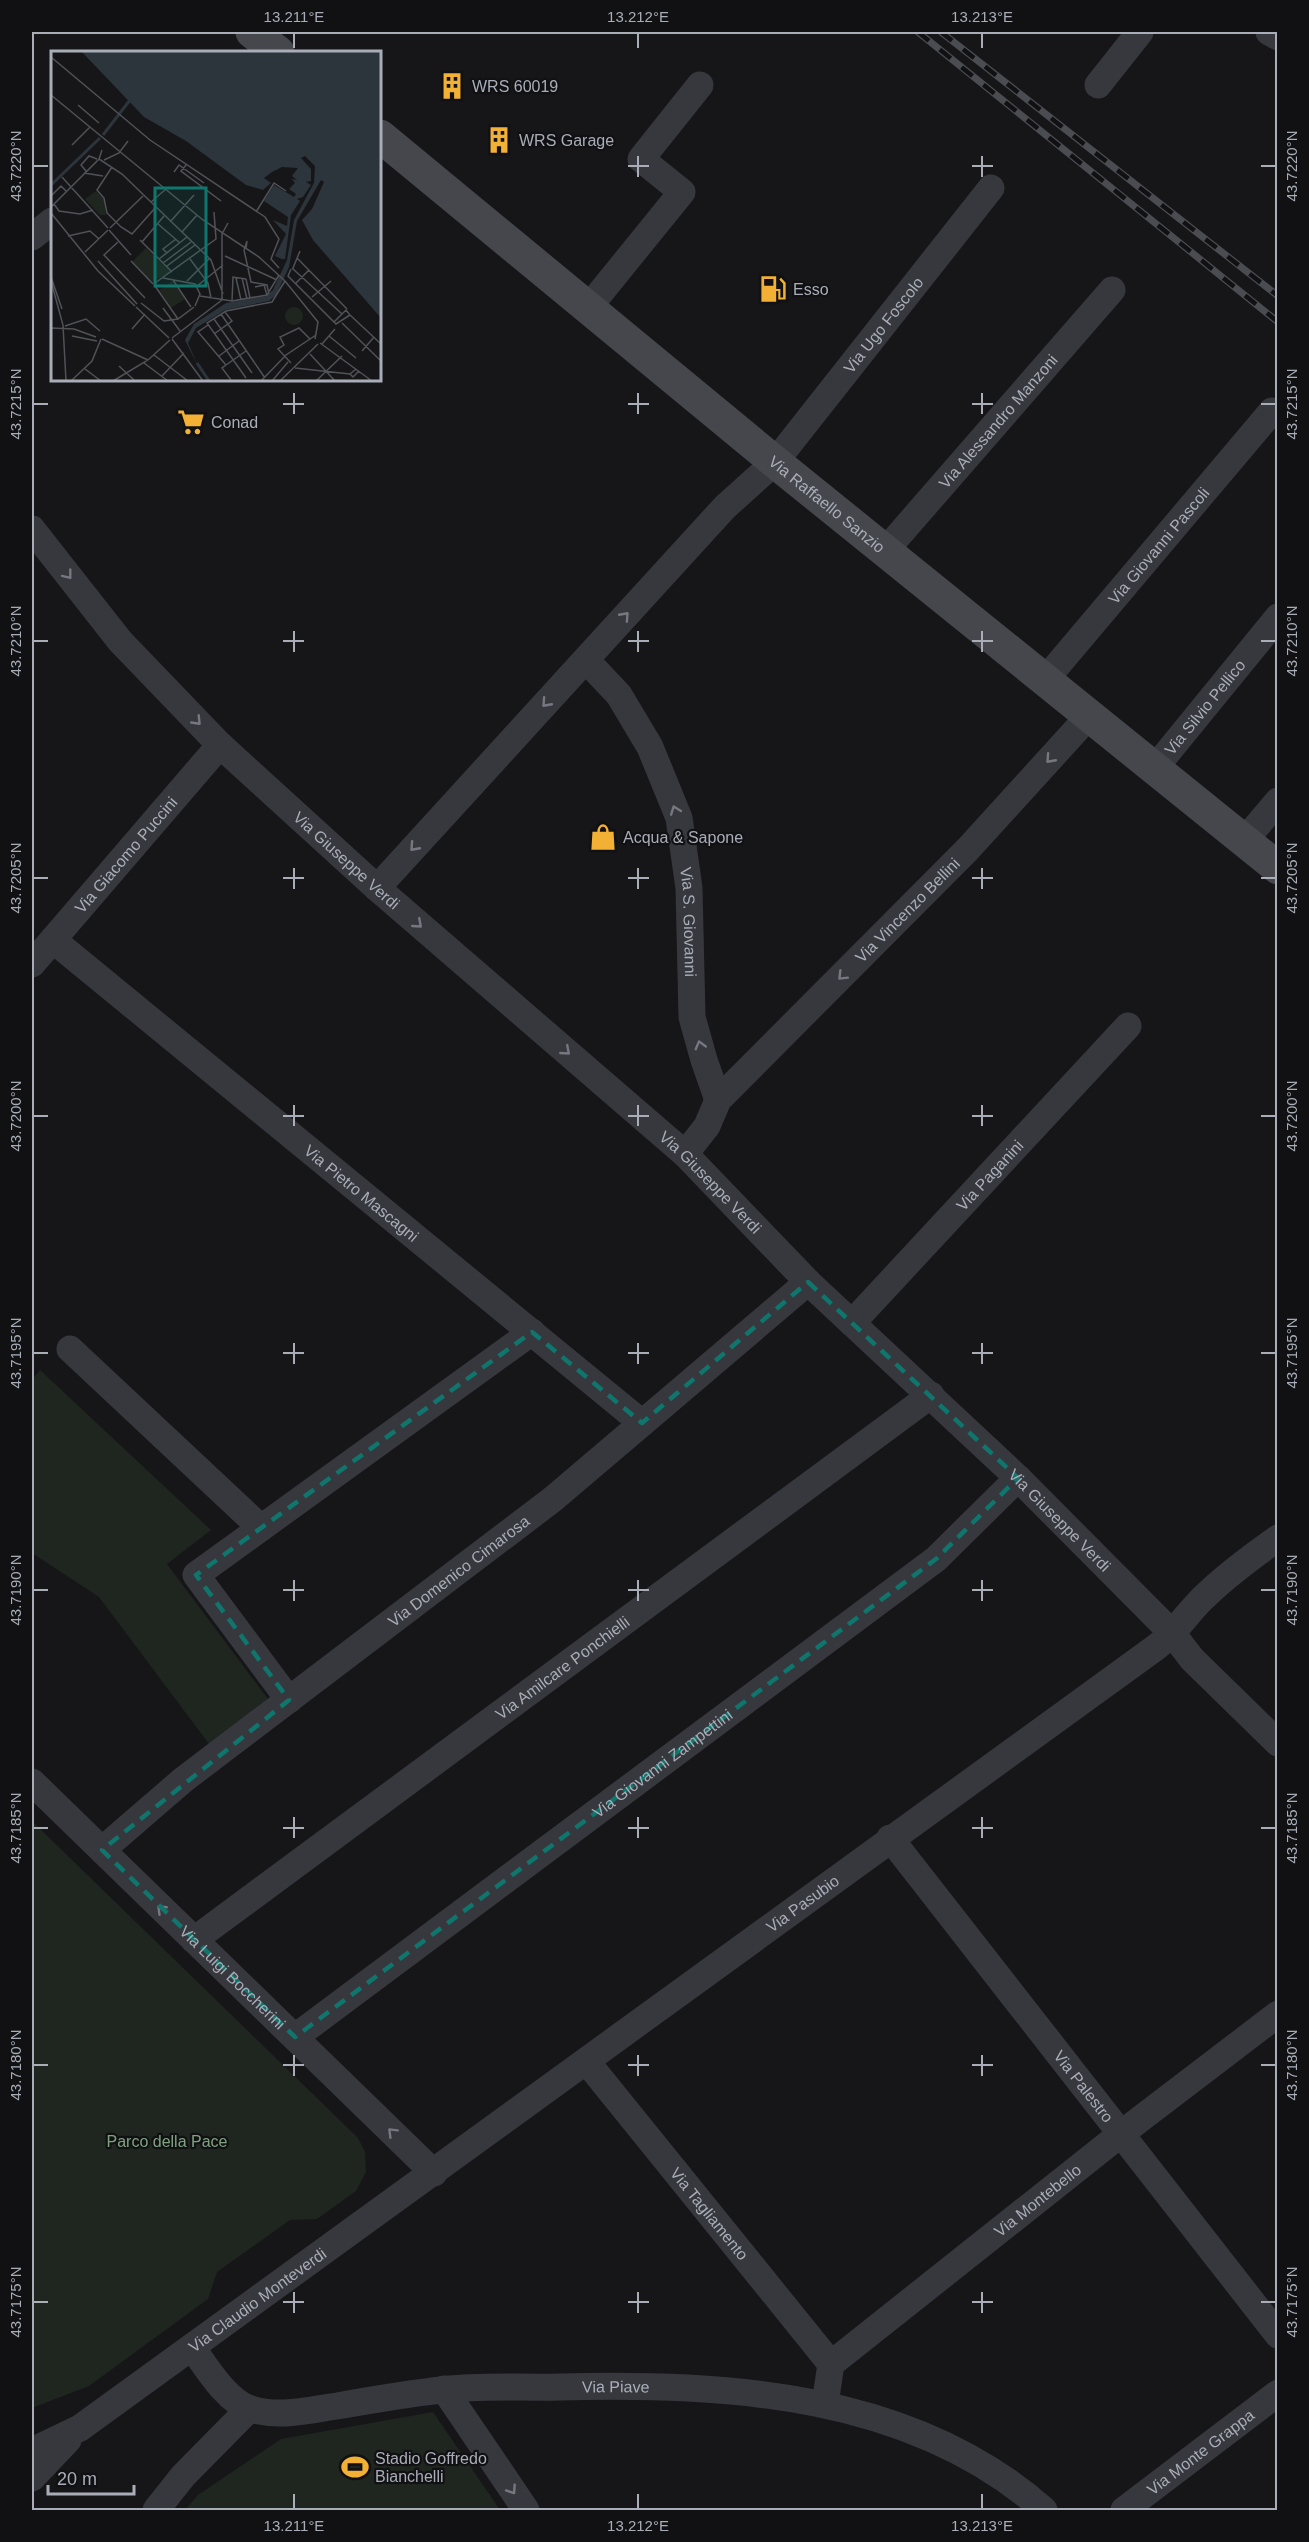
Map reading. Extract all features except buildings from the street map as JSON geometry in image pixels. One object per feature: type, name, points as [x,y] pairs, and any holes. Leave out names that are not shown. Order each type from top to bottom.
[{"type":"main road","name":"Via Raffaello Sanzio","points":[[381,137],[775,462],[1278,868]]},
{"type":"street","points":[[1098,85],[1140,32]]},
{"type":"street","points":[[1269,32],[1278,38]]},
{"type":"street","points":[[588,308],[682,192],[641,159],[700,85]]},
{"type":"street","name":"Via Ugo Foscolo","points":[[775,462],[990,188]]},
{"type":"street","points":[[32,237],[51,222]]},
{"type":"street","name":"Via Alessandro Manzoni","points":[[885,551],[1112,290]]},
{"type":"street","name":"Via Giovanni Pascoli","points":[[1045,680],[1272,411]]},
{"type":"street","points":[[377,888],[725,507],[775,462]]},
{"type":"street","name":"Via Giuseppe Verdi","points":[[32,530],[120,641],[220,745],[377,888],[685,1154],[808,1282],[1018,1478],[1172,1633],[1192,1659],[1278,1743]]},
{"type":"street","name":"Via Silvio Pellico","points":[[1154,769],[1278,617]]},
{"type":"street","name":"Via S. Giovanni","points":[[586,660],[619,695],[650,747],[679,818],[689,888],[692,1017],[718,1100]]},
{"type":"street","name":"Via Vincenzo Bellini","points":[[685,1154],[706,1126],[718,1100],[968,849],[1089,716]]},
{"type":"street","name":"Via Giacomo Puccini","points":[[32,964],[220,745]]},
{"type":"street","points":[[1244,841],[1278,801]]},
{"type":"street","name":"Via Pietro Mascagni","points":[[53,940],[642,1423]]},
{"type":"street","name":"Via Paganini","points":[[852,1323],[1128,1026]]},
{"type":"street","name":"Via Domenico Cimarosa","points":[[102,1851],[183,1780],[553,1499],[808,1282]]},
{"type":"street","points":[[289,1700],[196,1575],[532,1332]]},
{"type":"street","points":[[70,1349],[261,1528]]},
{"type":"street","name":"Via Amilcare Ponchielli","points":[[194,1940],[931,1395]]},
{"type":"street","name":"Via Giovanni Zampettini","points":[[296,2037],[936,1559],[1018,1478]]},
{"type":"street","name":"Via Pasubio","points":[[434,2173],[1172,1633],[1200,1601],[1238,1566],[1278,1538]]},
{"type":"street","name":"Via Luigi Boccherini","points":[[32,1782],[434,2173]]},
{"type":"street","name":"Via Palestro","points":[[890,1838],[1278,2334]]},
{"type":"street","name":"Via Montebello","points":[[831,2364],[1122,2133],[1278,2014]]},
{"type":"street","name":"Via Tagliamento","points":[[587,2062],[831,2364]]},
{"type":"street","name":"Via Claudio Monteverdi","points":[[32,2451],[80,2428],[434,2173]]},
{"type":"street","name":"Via Piave","points":[[192,2347],[223,2389],[249,2409],[279,2414],[444,2389],[604,2386],[766,2394],[825,2404],[883,2420],[958,2452],[1018,2487],[1044,2511]]},
{"type":"street","points":[[825,2404],[831,2364]]},
{"type":"street","points":[[444,2389],[526,2511]]},
{"type":"street","name":"Via Monte Grappa","points":[[1124,2511],[1278,2393]]},
{"type":"street","points":[[156,2511],[183,2476],[249,2409]]},
{"type":"street","name":"Via Claudio Monteverdi","points":[[32,2478],[80,2428]]},
{"type":"highlighted area","points":[[808,1282],[1018,1478],[936,1559],[295,2037],[102,1850],[289,1700],[196,1575],[532,1332],[642,1423]]},
{"type":"green space","points":[[40,1370],[211,1530],[167,1564],[268,1699],[209,1744],[99,1597],[32,1553],[32,1380]]},
{"type":"green space","name":"Parco della Pace","points":[[32,1821],[358,2138],[365,2152],[366,2172],[356,2191],[317,2219],[290,2220],[217,2272],[208,2299],[89,2386],[32,2408]]},
{"type":"green space","name":"Stadio Goffredo Bianchelli","points":[[433,2412],[500,2510],[185,2510],[198,2495],[281,2439]]},
{"type":"railway","points":[[918,32],[1278,322]]},
{"type":"railway","points":[[941,32],[1278,296]]},
{"type":"place","name":"WRS 60019","points":[[452,86]]},
{"type":"place","name":"WRS Garage","points":[[499,140]]},
{"type":"place","name":"Esso","points":[[773,289]]},
{"type":"place","name":"Conad","points":[[191,422]]},
{"type":"place","name":"Acqua & Sapone","points":[[603,837]]},
{"type":"place","name":"Stadio Goffredo Bianchelli","points":[[355,2467]]}]
